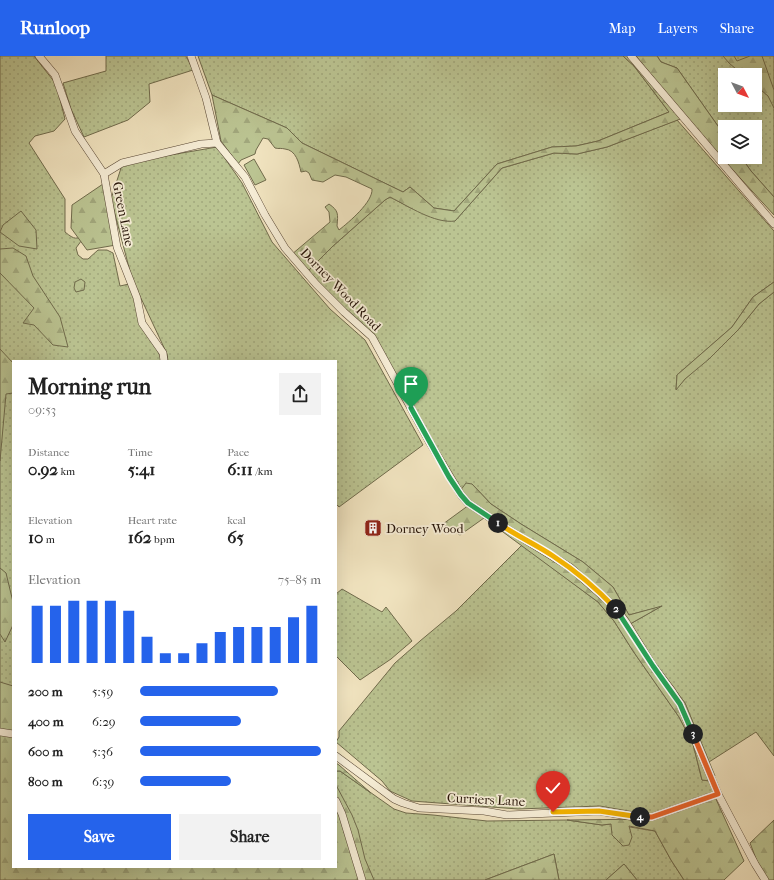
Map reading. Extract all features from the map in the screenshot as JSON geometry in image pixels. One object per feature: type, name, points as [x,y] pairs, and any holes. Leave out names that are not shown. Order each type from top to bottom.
[{"type":"street","name":"Green Lane","points":[[39,56],[55,75],[75,131],[104,174],[117,247],[137,298],[142,323],[163,353],[164,360]]},
{"type":"street","name":"Dorney Wood Road","points":[[191,56],[206,98],[217,143],[245,177],[265,215],[285,248],[316,284],[372,337],[430,443],[461,495],[468,503],[504,528],[571,568],[617,610],[653,666],[680,704],[718,794],[765,880]]},
{"type":"street","points":[[631,56],[774,224]]},
{"type":"street","points":[[104,174],[122,163],[201,144],[217,143]]},
{"type":"street","points":[[0,732],[12,734]]},
{"type":"street","name":"Curriers Lane","points":[[337,757],[394,799],[419,808],[484,811],[507,815],[599,811],[634,817],[652,817],[718,794]]},
{"type":"street","points":[[337,803],[342,814],[362,880]]},
{"type":"green space","points":[[0,56],[34,56],[56,84],[65,119],[54,131],[35,136],[29,143],[65,199],[65,232],[73,238],[78,238],[87,233],[76,248],[78,255],[83,259],[88,259],[98,250],[107,250],[113,253],[120,286],[129,284],[162,360],[12,360],[12,733],[0,731]]},
{"type":"green space","points":[[106,56],[186,56],[193,70],[149,84],[150,102],[128,120],[84,137],[71,109],[63,83],[106,71]]},
{"type":"green space","points":[[198,56],[623,56],[634,66],[669,112],[598,141],[576,146],[552,147],[497,164],[454,211],[434,208],[410,187],[403,192],[302,143],[287,128],[212,95]]},
{"type":"green space","points":[[623,56],[629,56],[683,118],[607,147],[577,154],[554,153],[502,168],[455,221],[439,220],[430,217],[390,197],[333,246],[306,273],[291,255],[330,222],[329,212],[325,207],[329,204],[335,209],[338,216],[337,226],[339,230],[365,206],[369,200],[372,189],[346,177],[335,175],[323,182],[312,180],[309,173],[306,171],[301,172],[292,152],[289,150],[275,148],[268,139],[263,138],[255,154],[241,160],[238,164],[221,141],[212,95],[287,128],[302,143],[403,192],[410,187],[434,208],[454,211],[497,164],[552,147],[576,146],[598,141],[669,112],[634,66]]},
{"type":"green space","points":[[636,56],[657,56],[661,62],[677,68],[718,126],[718,154],[697,131]]},
{"type":"green space","points":[[657,56],[774,56],[774,197],[746,164],[762,164],[762,120],[718,120],[718,126],[677,68],[661,62]]},
{"type":"green space","points":[[723,56],[734,56],[737,61],[750,56],[762,56],[774,90],[774,108],[768,96],[762,91],[762,68],[735,68]]},
{"type":"green space","points":[[677,120],[774,231],[774,282],[753,297],[732,327],[677,375],[676,389],[738,330],[759,304],[774,292],[774,756],[756,732],[709,762],[685,703],[657,666],[630,624],[660,607],[629,615],[613,587],[583,562],[491,504],[472,484],[460,491],[372,337],[306,273],[333,246],[390,197],[411,208],[455,221],[502,168],[554,153],[577,154],[607,147]]},
{"type":"green space","points":[[217,147],[242,183],[272,242],[330,309],[365,340],[423,445],[339,507],[337,505],[337,360],[168,360],[167,354],[132,279],[111,199],[122,165]]},
{"type":"green space","points":[[254,159],[266,180],[255,185],[244,165]]},
{"type":"green space","points":[[727,164],[746,164],[774,197],[774,215]]},
{"type":"green space","points":[[103,184],[116,245],[87,250],[71,228],[72,205]]},
{"type":"green space","points":[[21,211],[36,230],[37,249],[19,246],[0,232],[3,225]]},
{"type":"green space","points":[[13,248],[26,256],[33,276],[60,317],[68,347],[53,345],[34,325],[23,323],[34,308],[0,273],[0,249]]},
{"type":"green space","points":[[81,279],[85,282],[84,290],[76,292],[74,288],[75,282]]},
{"type":"green space","points":[[774,282],[774,292],[759,304],[738,330],[709,359],[685,379],[676,390],[677,375],[732,327],[753,297]]},
{"type":"green space","points":[[0,349],[12,362],[12,393],[6,394],[0,461]]},
{"type":"green space","points":[[466,483],[472,484],[491,504],[583,562],[613,587],[629,615],[662,606],[630,624],[657,666],[685,703],[715,776],[710,781],[702,780],[693,744],[679,717],[614,621],[598,602],[484,518],[460,535],[443,524],[469,505],[460,491]]},
{"type":"green space","points":[[522,545],[598,602],[614,621],[679,717],[693,744],[702,780],[710,781],[716,794],[699,797],[651,815],[600,806],[518,809],[412,801],[390,791],[382,781],[337,743],[339,731],[395,663],[456,611]]},
{"type":"green space","points":[[0,568],[6,573],[12,598],[12,627],[5,642],[0,634]]},
{"type":"green space","points":[[342,589],[382,612],[386,607],[412,641],[391,659],[360,680],[337,657],[337,593]]},
{"type":"green space","points":[[0,682],[12,686],[12,733],[0,731]]},
{"type":"green space","points":[[0,735],[12,736],[12,868],[337,868],[337,810],[345,830],[360,880],[0,880]]},
{"type":"green space","points":[[337,764],[371,793],[340,771],[337,771]]},
{"type":"green space","points":[[337,771],[340,771],[394,809],[406,813],[487,821],[567,820],[602,825],[611,824],[655,831],[684,880],[637,880],[624,864],[606,880],[559,880],[554,854],[485,880],[363,880],[347,823],[337,798]]},
{"type":"green space","points":[[337,787],[358,830],[365,859],[374,880],[363,880],[347,823],[337,798]]},
{"type":"green space","points":[[715,797],[744,861],[724,880],[684,880],[655,831],[629,826],[632,837],[629,845],[623,846],[612,835],[611,824],[602,825],[567,820],[651,819]]},
{"type":"green space","points":[[774,820],[774,880],[768,880],[760,869],[750,843]]},
{"type":"green space","points":[[554,854],[559,880],[485,880]]},
{"type":"green space","points":[[624,864],[637,880],[606,880]]},
{"type":"place","name":"Dorney Wood","points":[[373,528]]},
{"type":"route","points":[[411,408],[449,477],[468,503],[504,528],[571,568],[617,610],[653,666],[680,704],[718,794],[652,817],[634,817],[599,811],[553,812]]}]
